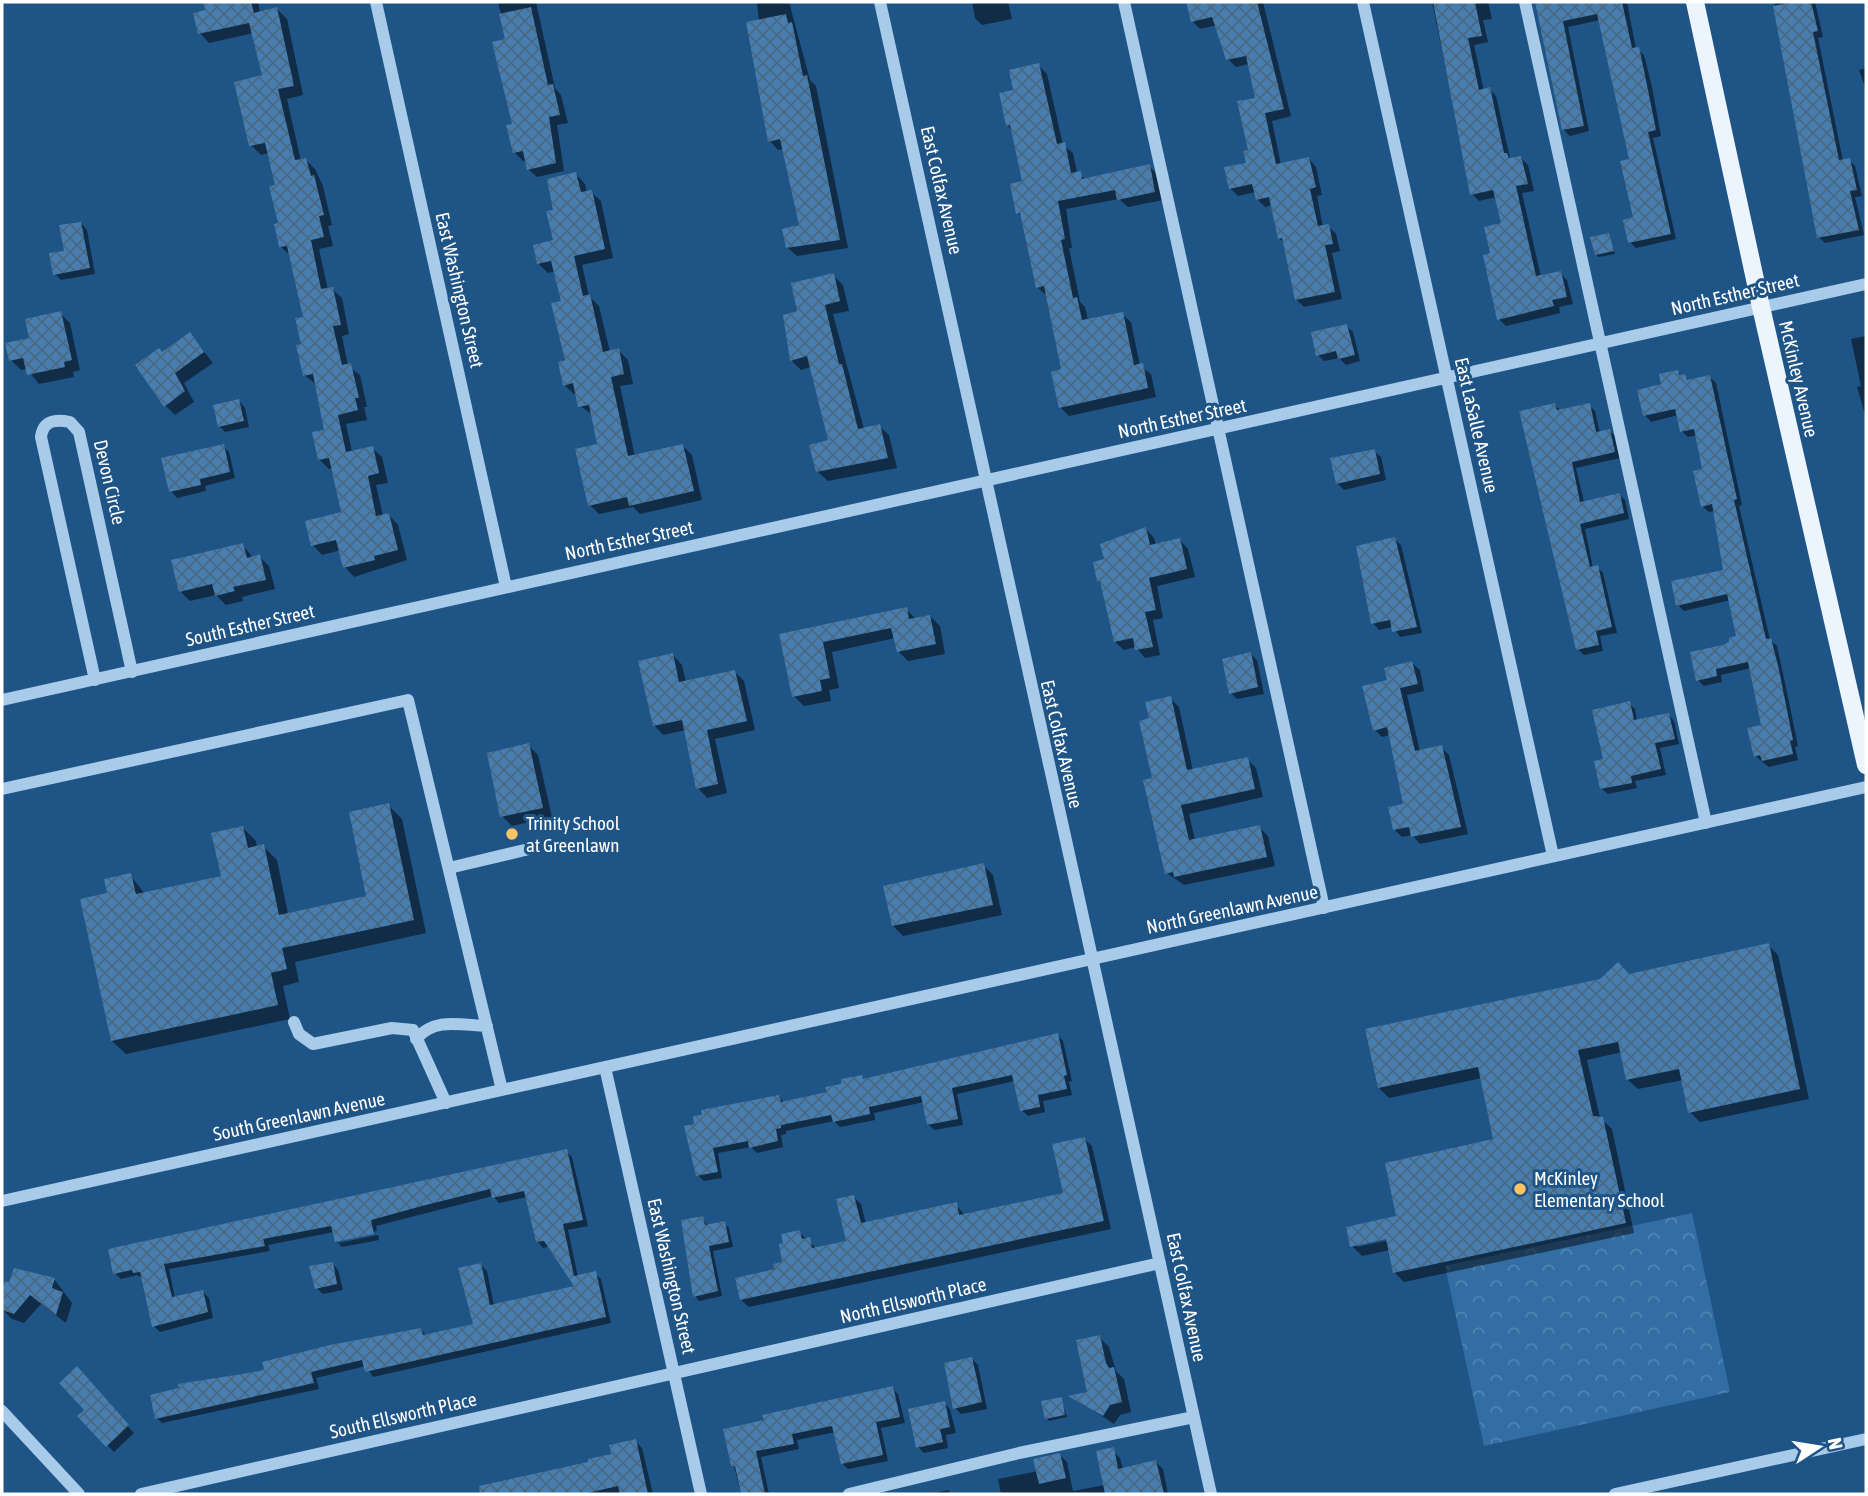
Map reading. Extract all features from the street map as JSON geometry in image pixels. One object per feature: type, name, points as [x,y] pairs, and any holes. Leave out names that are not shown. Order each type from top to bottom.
[{"type":"main road","name":"McKinley Avenue","points":[[1695,2],[1761,307],[1866,765]]},
{"type":"street","name":"East Washington Street","points":[[376,2],[506,587]]},
{"type":"street","name":"East Colfax Avenue","points":[[880,2],[1212,1494]]},
{"type":"street","points":[[1124,2],[1324,908]]},
{"type":"street","name":"East LaSalle Avenue","points":[[1363,2],[1553,856]]},
{"type":"street","points":[[1525,2],[1706,822]]},
{"type":"street","name":"North Esther Street","points":[[506,587],[1866,284]]},
{"type":"street","name":"Devon Circle","points":[[95,680],[41,437],[42,428],[59,420],[70,422],[79,432],[132,671]]},
{"type":"street","name":"South Esther Street","points":[[2,701],[506,587]]},
{"type":"street","points":[[2,789],[408,700],[502,1090]]},
{"type":"street","name":"North Greenlawn Avenue","points":[[605,1066],[1866,787]]},
{"type":"street","points":[[449,868],[529,849]]},
{"type":"street","points":[[294,1021],[299,1034],[313,1044],[392,1028],[413,1031],[446,1103]]},
{"type":"street","points":[[416,1039],[426,1027],[438,1023],[487,1026]]},
{"type":"street","name":"East Washington Street","points":[[605,1066],[701,1494]]},
{"type":"street","name":"South Greenlawn Avenue","points":[[2,1201],[605,1066]]},
{"type":"street","name":"North Ellsworth Place","points":[[674,1373],[1160,1264]]},
{"type":"street","name":"South Ellsworth Place","points":[[141,1494],[674,1373]]},
{"type":"street","points":[[2,1411],[79,1494]]},
{"type":"street","points":[[849,1494],[1019,1453],[1194,1417]]},
{"type":"street","points":[[1615,1494],[1866,1439]]},
{"type":"green space","points":[[1692,1213],[1730,1392],[1484,1446],[1445,1266]]},
{"type":"building","points":[[203,2],[251,2],[254,13],[277,7],[294,86],[278,89],[295,160],[306,158],[311,176],[314,175],[324,215],[319,216],[324,237],[311,240],[321,289],[333,287],[341,325],[333,326],[342,365],[351,363],[359,398],[355,398],[358,410],[338,415],[346,452],[373,446],[379,473],[368,476],[376,516],[389,513],[398,550],[374,556],[375,560],[343,568],[336,540],[311,546],[305,521],[341,512],[329,458],[318,460],[312,432],[324,430],[313,374],[303,376],[296,345],[301,344],[295,318],[303,317],[287,246],[279,247],[274,224],[278,223],[269,186],[275,185],[265,143],[249,146],[234,82],[262,75],[249,23],[198,34],[193,13],[205,10]]},
{"type":"building","points":[[1186,2],[1257,2],[1284,109],[1265,113],[1276,164],[1309,157],[1316,187],[1310,189],[1318,226],[1329,224],[1333,244],[1325,245],[1335,292],[1295,300],[1282,238],[1278,239],[1269,197],[1256,200],[1252,184],[1229,189],[1224,167],[1246,163],[1243,151],[1248,150],[1237,101],[1255,98],[1246,56],[1226,60],[1212,17],[1191,22]]},
{"type":"building","points":[[1433,2],[1475,2],[1482,36],[1468,38],[1479,90],[1490,87],[1504,153],[1507,153],[1509,158],[1521,156],[1528,184],[1516,186],[1536,276],[1561,271],[1567,297],[1552,300],[1554,306],[1497,320],[1483,255],[1490,253],[1484,227],[1501,223],[1493,190],[1470,195]]},
{"type":"building","points":[[1535,2],[1622,2],[1632,48],[1639,47],[1646,80],[1656,130],[1648,132],[1671,234],[1628,243],[1623,220],[1633,217],[1620,161],[1629,159],[1597,14],[1563,21],[1584,126],[1562,130]]},
{"type":"building","points":[[1811,2],[1818,31],[1813,32],[1839,160],[1850,158],[1857,190],[1850,191],[1859,230],[1817,238],[1773,6]]},
{"type":"building","points":[[531,7],[548,85],[553,84],[560,115],[549,117],[556,163],[527,170],[523,151],[513,153],[506,125],[512,124],[492,42],[505,39],[499,14]]},
{"type":"building","points":[[786,14],[788,23],[792,22],[803,76],[807,75],[840,240],[786,248],[782,229],[799,225],[780,139],[768,142],[746,22]]},
{"type":"building","points":[[1039,63],[1057,144],[1065,142],[1071,173],[1081,171],[1082,179],[1150,164],[1155,192],[1117,200],[1115,190],[1058,201],[1065,239],[1061,240],[1073,298],[1077,297],[1082,320],[1123,312],[1134,365],[1143,363],[1148,388],[1059,408],[1051,372],[1061,369],[1044,286],[1036,288],[1020,213],[1016,214],[1010,184],[1022,181],[1010,125],[1006,126],[999,93],[1013,90],[1009,70]]},
{"type":"building","points":[[576,172],[581,192],[592,190],[605,249],[574,256],[583,296],[590,294],[603,352],[619,348],[624,374],[611,377],[628,456],[683,444],[694,491],[629,506],[627,497],[588,506],[575,449],[597,444],[589,405],[578,407],[573,383],[563,386],[558,362],[565,360],[551,303],[561,301],[551,261],[537,264],[533,245],[553,240],[546,211],[553,210],[547,179]]},
{"type":"building","points":[[81,222],[90,268],[53,275],[49,253],[64,251],[59,225]]},
{"type":"building","points":[[1609,233],[1614,251],[1595,255],[1590,237]]},
{"type":"building","points":[[834,273],[840,301],[825,305],[839,364],[842,364],[858,429],[880,424],[888,458],[816,472],[809,445],[828,440],[807,356],[790,361],[783,315],[797,311],[791,283]]},
{"type":"building","points":[[61,311],[72,360],[64,362],[65,367],[27,375],[23,358],[9,361],[5,343],[29,338],[25,319]]},
{"type":"building","points":[[1347,324],[1355,355],[1338,359],[1336,351],[1316,356],[1311,332]]},
{"type":"building","points":[[190,332],[204,352],[175,373],[185,391],[164,407],[135,365],[159,348],[162,352]]},
{"type":"building","points":[[1678,370],[1679,375],[1685,374],[1687,380],[1710,375],[1737,499],[1734,500],[1766,639],[1771,638],[1779,670],[1793,740],[1790,741],[1793,754],[1762,761],[1760,755],[1754,757],[1747,728],[1761,725],[1748,662],[1716,669],[1717,676],[1696,681],[1690,652],[1723,645],[1729,642],[1729,638],[1736,636],[1727,594],[1676,606],[1671,581],[1723,570],[1712,504],[1701,507],[1693,471],[1702,469],[1694,429],[1680,432],[1675,409],[1643,416],[1637,390],[1661,384],[1659,374]]},
{"type":"building","points":[[239,399],[244,421],[218,427],[213,405]]},
{"type":"building","points":[[1555,403],[1557,410],[1590,403],[1596,432],[1610,429],[1615,452],[1572,462],[1580,502],[1620,493],[1624,513],[1580,524],[1590,567],[1598,565],[1612,627],[1596,631],[1599,645],[1576,650],[1519,411]]},
{"type":"building","points":[[224,444],[230,472],[200,479],[201,485],[169,492],[161,458]]},
{"type":"building","points":[[1375,449],[1380,474],[1336,484],[1330,458]]},
{"type":"building","points":[[1146,527],[1150,545],[1180,538],[1187,569],[1149,578],[1156,610],[1145,612],[1153,647],[1135,650],[1133,638],[1114,642],[1093,562],[1104,559],[1100,544]]},
{"type":"building","points":[[1395,537],[1417,627],[1392,632],[1390,620],[1371,624],[1356,546]]},
{"type":"building","points":[[243,543],[247,558],[260,554],[266,580],[233,587],[235,591],[215,596],[212,584],[179,592],[171,560]]},
{"type":"building","points":[[907,607],[909,619],[930,615],[936,644],[897,652],[891,628],[823,642],[830,678],[820,680],[822,691],[792,697],[779,634]]},
{"type":"building","points":[[1251,652],[1258,687],[1229,694],[1222,659]]},
{"type":"building","points":[[673,653],[679,682],[735,670],[747,721],[707,730],[718,784],[696,789],[682,720],[653,726],[638,661]]},
{"type":"building","points":[[1412,661],[1418,684],[1400,688],[1415,751],[1442,745],[1461,827],[1411,837],[1409,827],[1393,830],[1388,807],[1403,804],[1387,727],[1373,731],[1362,686],[1387,680],[1384,668]]},
{"type":"building","points":[[1171,696],[1187,770],[1248,757],[1255,789],[1181,805],[1189,840],[1260,825],[1267,857],[1174,877],[1173,872],[1165,874],[1143,780],[1152,778],[1139,721],[1149,718],[1145,702]]},
{"type":"building","points":[[1630,701],[1634,720],[1669,713],[1675,739],[1655,743],[1661,769],[1631,776],[1632,783],[1600,789],[1594,761],[1603,759],[1592,710]]},
{"type":"building","points":[[529,743],[543,808],[500,817],[487,753]]},
{"type":"building","points":[[389,803],[414,920],[282,948],[287,969],[271,973],[278,1005],[111,1041],[80,899],[107,893],[104,879],[131,873],[136,894],[221,876],[211,833],[243,826],[248,848],[264,844],[279,915],[366,896],[349,812]]},
{"type":"building","points":[[984,863],[993,905],[892,926],[883,886]]},
{"type":"building","name":"McKinley Elementary School","points":[[1769,943],[1800,1089],[1688,1113],[1679,1069],[1626,1080],[1618,1042],[1578,1050],[1593,1116],[1603,1117],[1626,1223],[1393,1273],[1386,1239],[1350,1247],[1346,1227],[1396,1216],[1385,1163],[1493,1139],[1478,1067],[1378,1088],[1365,1029],[1600,979],[1618,962],[1629,974]]},
{"type":"building","points":[[1058,1033],[1067,1075],[1064,1076],[1067,1089],[1038,1095],[1040,1107],[1020,1111],[1012,1075],[952,1088],[958,1119],[927,1125],[921,1096],[869,1107],[870,1114],[833,1122],[831,1115],[781,1125],[781,1128],[776,1129],[778,1141],[749,1148],[748,1141],[713,1148],[718,1172],[696,1176],[684,1126],[694,1124],[693,1116],[702,1115],[701,1110],[779,1095],[781,1102],[827,1092],[825,1087],[841,1084],[841,1079],[862,1075],[863,1079]]},
{"type":"building","points":[[1085,1137],[1104,1221],[740,1300],[735,1278],[775,1269],[773,1264],[782,1262],[779,1244],[783,1243],[781,1234],[800,1230],[802,1239],[810,1237],[812,1248],[846,1241],[836,1199],[854,1195],[861,1223],[957,1202],[959,1215],[1063,1193],[1052,1144]]},
{"type":"building","points":[[567,1149],[583,1220],[563,1224],[574,1276],[596,1271],[606,1317],[365,1372],[362,1360],[311,1372],[314,1383],[155,1419],[150,1395],[179,1388],[178,1384],[260,1371],[264,1369],[262,1362],[330,1345],[421,1328],[423,1335],[473,1324],[458,1268],[481,1263],[490,1305],[574,1286],[544,1241],[536,1242],[524,1191],[492,1198],[490,1189],[422,1206],[371,1220],[374,1234],[335,1242],[331,1226],[263,1239],[265,1246],[164,1264],[172,1297],[203,1290],[208,1312],[152,1327],[140,1272],[133,1273],[132,1270],[113,1274],[108,1249]]},
{"type":"building","points":[[703,1216],[705,1225],[725,1221],[729,1242],[709,1246],[718,1291],[693,1297],[681,1220]]},
{"type":"building","points":[[333,1262],[337,1284],[315,1289],[309,1266]]},
{"type":"building","points":[[14,1268],[55,1278],[52,1288],[63,1292],[56,1315],[30,1295],[14,1314],[2,1310],[2,1290],[5,1281],[9,1282]]},
{"type":"building","points":[[1100,1335],[1106,1363],[1109,1368],[1114,1367],[1122,1402],[1110,1405],[1103,1416],[1068,1396],[1087,1392],[1076,1340]]},
{"type":"building","points":[[972,1357],[982,1402],[953,1409],[944,1363]]},
{"type":"building","points":[[77,1366],[129,1425],[106,1447],[77,1416],[84,1410],[59,1383]]},
{"type":"building","points":[[893,1386],[900,1417],[876,1422],[883,1455],[841,1464],[832,1426],[792,1434],[794,1444],[756,1451],[765,1494],[741,1494],[735,1466],[731,1466],[723,1429],[764,1420],[762,1415]]},
{"type":"building","points":[[1062,1397],[1065,1415],[1045,1419],[1041,1401]]},
{"type":"building","points":[[945,1401],[950,1427],[940,1429],[943,1442],[916,1448],[908,1409]]},
{"type":"building","points":[[636,1439],[648,1494],[620,1494],[618,1486],[583,1494],[480,1494],[479,1486],[588,1462],[588,1459],[611,1454],[609,1445]]},
{"type":"building","points":[[1114,1447],[1118,1469],[1156,1460],[1164,1494],[1105,1494],[1096,1451]]},
{"type":"building","points":[[1060,1453],[1066,1478],[1039,1484],[1033,1459]]},
{"type":"place","name":"Trinity School at Greenlawn","points":[[512,834]]},
{"type":"place","name":"McKinley Elementary School","points":[[1520,1189]]}]
